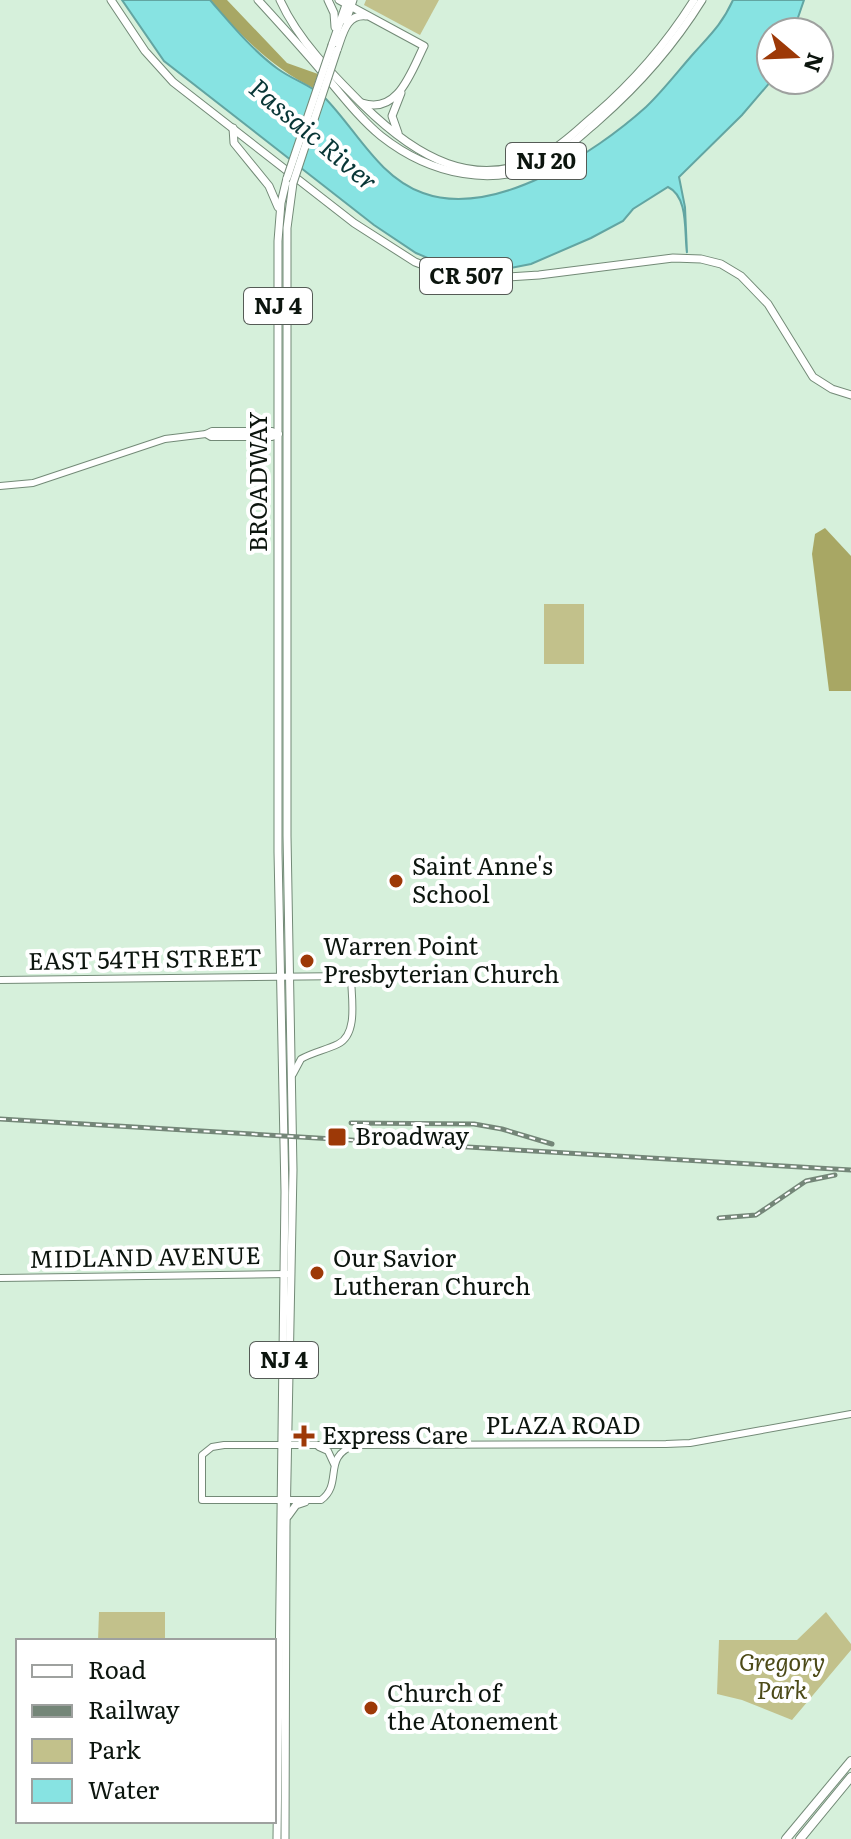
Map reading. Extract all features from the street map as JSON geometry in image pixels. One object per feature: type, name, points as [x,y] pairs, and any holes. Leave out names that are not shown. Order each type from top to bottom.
[{"type":"highway","points":[[786,1839],[850,1762]]},
{"type":"highway","points":[[800,1839],[851,1777]]},
{"type":"main road","name":"CR 507","points":[[111,0],[156,66],[366,232],[407,258],[432,269],[473,277],[504,278],[658,260],[701,259],[735,271],[768,304],[813,377],[832,389],[851,395]]},
{"type":"main road","name":"NJ 20","points":[[258,0],[355,110],[382,136],[428,164],[455,173],[482,176],[527,169],[552,158],[571,144],[645,75],[680,34],[702,0]]},
{"type":"main road","name":"NJ 20","points":[[280,0],[301,37],[360,102],[408,144],[438,161],[473,169],[508,167],[541,156],[567,139],[625,87],[666,40],[694,0]]},
{"type":"main road","points":[[328,0],[335,19],[334,47]]},
{"type":"main road","points":[[347,2],[424,46],[404,86],[393,121],[396,130],[408,144]]},
{"type":"main road","name":"BROADWAY","points":[[288,1274],[280,976],[279,215],[347,2]]},
{"type":"main road","points":[[334,47],[349,21],[360,16],[374,18]]},
{"type":"main road","points":[[360,102],[372,106],[384,105],[404,86]]},
{"type":"main road","points":[[233,128],[234,143],[269,186],[274,190],[281,189],[290,181]]},
{"type":"main road","name":"BROADWAY","points":[[277,1839],[291,1086],[287,809],[287,216],[290,181]]},
{"type":"main road","points":[[269,186],[279,215]]},
{"type":"main road","name":"BROADWAY","points":[[283,1501],[286,1526],[285,1839]]},
{"type":"main road","points":[[286,1526],[291,1509],[305,1502]]},
{"type":"street","points":[[0,486],[33,483],[165,439],[212,431],[250,430],[279,434],[288,430]]},
{"type":"street","name":"EAST 54TH STREET","points":[[0,980],[351,976],[351,1023],[347,1036],[341,1043],[301,1059],[295,1068],[291,1086]]},
{"type":"street","name":"MIDLAND AVENUE","points":[[0,1278],[288,1274]]},
{"type":"street","name":"PLAZA ROAD","points":[[283,1501],[202,1500],[201,1461],[205,1450],[224,1445],[690,1443],[851,1414]]},
{"type":"street","points":[[312,1445],[328,1451],[334,1464]]},
{"type":"street","points":[[283,1501],[321,1500],[333,1484],[334,1464],[341,1451],[355,1445]]},
{"type":"green space","points":[[366,0],[439,0],[420,35],[364,5]]},
{"type":"green space","points":[[544,604],[584,604],[584,664],[544,664]]},
{"type":"green space","points":[[99,1612],[165,1612],[165,1639],[98,1639]]},
{"type":"green space","name":"Gregory Park","points":[[826,1612],[851,1644],[851,1650],[792,1720],[742,1700],[717,1694],[719,1640],[797,1640]]},
{"type":"shaded area","points":[[210,0],[227,0],[287,63],[318,74],[313,88],[257,50]]},
{"type":"shaded area","points":[[825,528],[851,556],[851,691],[829,691],[812,554],[815,534]]},
{"type":"water","name":"Passaic River","points":[[122,0],[210,0],[268,62],[324,97],[393,176],[423,193],[451,199],[481,197],[542,177],[600,144],[625,125],[646,107],[716,28],[733,0],[804,0],[798,16],[755,16],[755,96],[758,96],[679,177],[685,207],[687,253],[682,207],[675,192],[668,187],[633,209],[623,221],[531,264],[500,270],[463,267],[430,259],[374,225],[164,61]]},
{"type":"railway","points":[[0,1119],[851,1170]]},
{"type":"railway","points":[[351,1123],[474,1124],[552,1144]]},
{"type":"railway","points":[[719,1218],[756,1215],[806,1181],[835,1175]]},
{"type":"place","name":"Saint Anne's School","points":[[396,881]]},
{"type":"place","name":"Warren Point Presbyterian Church","points":[[307,961]]},
{"type":"place","name":"Broadway","points":[[337,1137]]},
{"type":"place","name":"Our Savior Lutheran Church","points":[[317,1273]]},
{"type":"place","name":"Express Care","points":[[304,1436]]},
{"type":"place","name":"Church of the Atonement","points":[[371,1708]]}]
